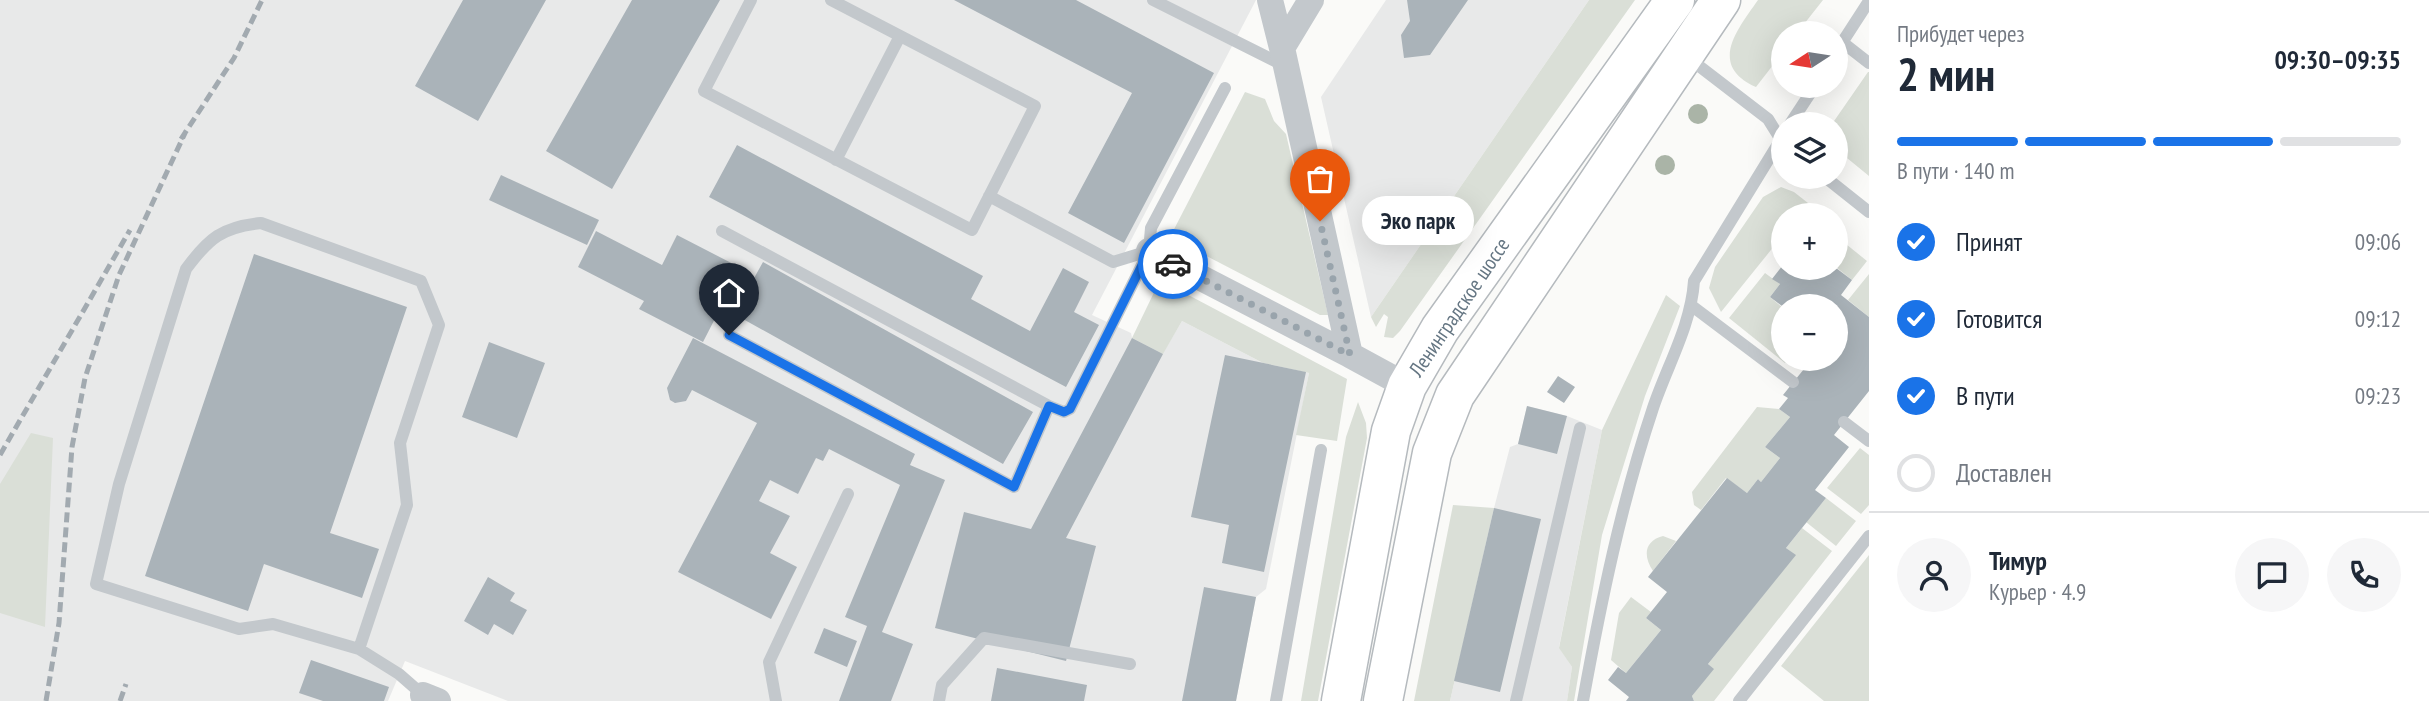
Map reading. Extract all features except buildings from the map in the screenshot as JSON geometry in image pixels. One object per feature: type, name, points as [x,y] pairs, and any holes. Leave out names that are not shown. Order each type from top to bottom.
[{"type":"main road","name":"Ленинградское шоссе","points":[[1341,701],[1391,431],[1407,386],[1440,329],[1675,0]]},
{"type":"main road","name":"Ленинградское шоссе","points":[[1383,701],[1432,453],[1455,395],[1721,0]]},
{"type":"street","points":[[1270,0],[1350,355]]},
{"type":"street","points":[[1284,57],[1311,0]]},
{"type":"street","points":[[1149,251],[1407,386]]},
{"type":"lane","points":[[751,0],[704,91],[972,230],[1035,106],[831,0]]},
{"type":"lane","points":[[1153,0],[1284,57]]},
{"type":"lane","points":[[1848,33],[1869,1]]},
{"type":"lane","points":[[836,159],[900,36]]},
{"type":"lane","points":[[1848,52],[1869,63]]},
{"type":"lane","points":[[1683,54],[1771,124]]},
{"type":"lane","points":[[722,232],[1064,412],[1070,409],[1149,251],[1150,228],[1225,88]]},
{"type":"lane","points":[[1583,701],[1605,577],[1653,408],[1692,306],[1694,281],[1771,158]]},
{"type":"lane","points":[[1840,189],[1869,212]]},
{"type":"lane","points":[[989,196],[1113,262],[1149,251]]},
{"type":"lane","points":[[359,649],[407,505],[400,443],[439,325],[421,281],[261,223],[234,226],[205,243],[186,269],[119,484],[96,584],[239,629],[273,624],[359,649],[399,674],[426,699]]},
{"type":"lane","points":[[1692,306],[1793,382]]},
{"type":"lane","points":[[729,335],[1014,487],[1049,406]]},
{"type":"lane","points":[[1844,422],[1869,441]]},
{"type":"lane","points":[[1516,701],[1580,428]]},
{"type":"lane","points":[[1276,701],[1321,450]]},
{"type":"lane","points":[[776,701],[769,662],[848,494]]},
{"type":"lane","points":[[1739,701],[1869,536]]},
{"type":"lane","points":[[939,701],[942,685],[984,638],[1130,664]]},
{"type":"shaded area","points":[[0,0],[1256,0],[1092,315],[1131,333],[1132,338],[1163,353],[1182,321],[1263,363],[1309,373],[1266,589],[1256,597],[1236,701],[508,701],[405,661],[388,701],[0,701]]},
{"type":"shaded area","points":[[1386,0],[1589,0],[1371,317],[1321,97]]},
{"type":"shaded area","points":[[1589,0],[1635,0],[1400,331],[1393,338],[1384,337],[1388,317],[1384,314],[1376,327],[1371,317]]},
{"type":"shaded area","points":[[1758,0],[1823,0],[1806,21],[1771,21],[1771,68],[1756,87],[1741,78],[1733,68],[1730,57],[1731,46],[1742,23]]},
{"type":"shaded area","points":[[1869,72],[1869,176],[1848,159],[1848,112],[1840,112]]},
{"type":"shaded area","points":[[1245,92],[1265,99],[1274,121],[1286,134],[1328,315],[1320,315],[1170,237]]},
{"type":"shaded area","points":[[1777,189],[1786,189],[1808,203],[1771,203],[1771,250],[1721,312],[1709,288],[1715,267],[1763,197]]},
{"type":"shaded area","points":[[1848,246],[1867,261],[1852,280],[1848,277]]},
{"type":"shaded area","points":[[1765,273],[1780,284],[1770,297],[1771,352],[1729,318]]},
{"type":"shaded area","points":[[1869,274],[1869,317],[1848,300]]},
{"type":"shaded area","points":[[1160,280],[1347,379],[1337,441],[1296,435],[1309,373],[1263,363],[1182,321],[1163,354],[1132,338]]},
{"type":"shaded area","points":[[1666,295],[1680,306],[1645,396],[1602,535],[1574,701],[1567,701],[1572,667],[1559,648],[1602,430]]},
{"type":"shaded area","points":[[1358,402],[1366,423],[1367,438],[1318,701],[1301,701],[1346,437]]},
{"type":"shaded area","points":[[1527,406],[1567,416],[1602,430],[1559,647],[1572,667],[1567,701],[1450,701],[1494,508],[1510,447],[1518,444]]},
{"type":"shaded area","points":[[1757,407],[1779,409],[1790,417],[1765,447],[1780,458],[1761,482],[1758,479],[1747,493],[1726,478],[1701,510],[1694,505],[1692,492]]},
{"type":"shaded area","points":[[31,433],[53,438],[45,627],[0,613],[0,484]]},
{"type":"shaded area","points":[[1860,448],[1869,455],[1869,505],[1861,514],[1827,488]]},
{"type":"shaded area","points":[[1826,498],[1856,521],[1836,546],[1806,522]]},
{"type":"shaded area","points":[[1453,505],[1494,508],[1450,701],[1414,701]]},
{"type":"shaded area","points":[[1802,528],[1832,551],[1714,701],[1694,701],[1692,696],[1713,669],[1708,664],[1795,555],[1786,548]]},
{"type":"shaded area","points":[[1663,536],[1676,541],[1653,571],[1647,550],[1652,541]]},
{"type":"shaded area","points":[[1869,555],[1869,701],[1824,701],[1781,666]]},
{"type":"shaded area","points":[[1631,597],[1651,612],[1646,618],[1661,630],[1626,673],[1611,660],[1619,613]]},
{"type":"railway","points":[[181,139],[234,58],[262,0]]},
{"type":"railway","points":[[46,701],[59,623],[72,447],[85,378],[119,275],[186,131]]},
{"type":"railway","points":[[0,455],[130,230]]},
{"type":"railway","points":[[120,701],[126,684]]},
{"type":"way so far","points":[[1173,264],[1350,355],[1320,221]]},
{"type":"place","name":"Эко парк","points":[[1320,221]]},
{"type":"route","points":[[729,335],[1014,487],[1049,406],[1064,412],[1070,409],[1149,251],[1173,264]]}]
